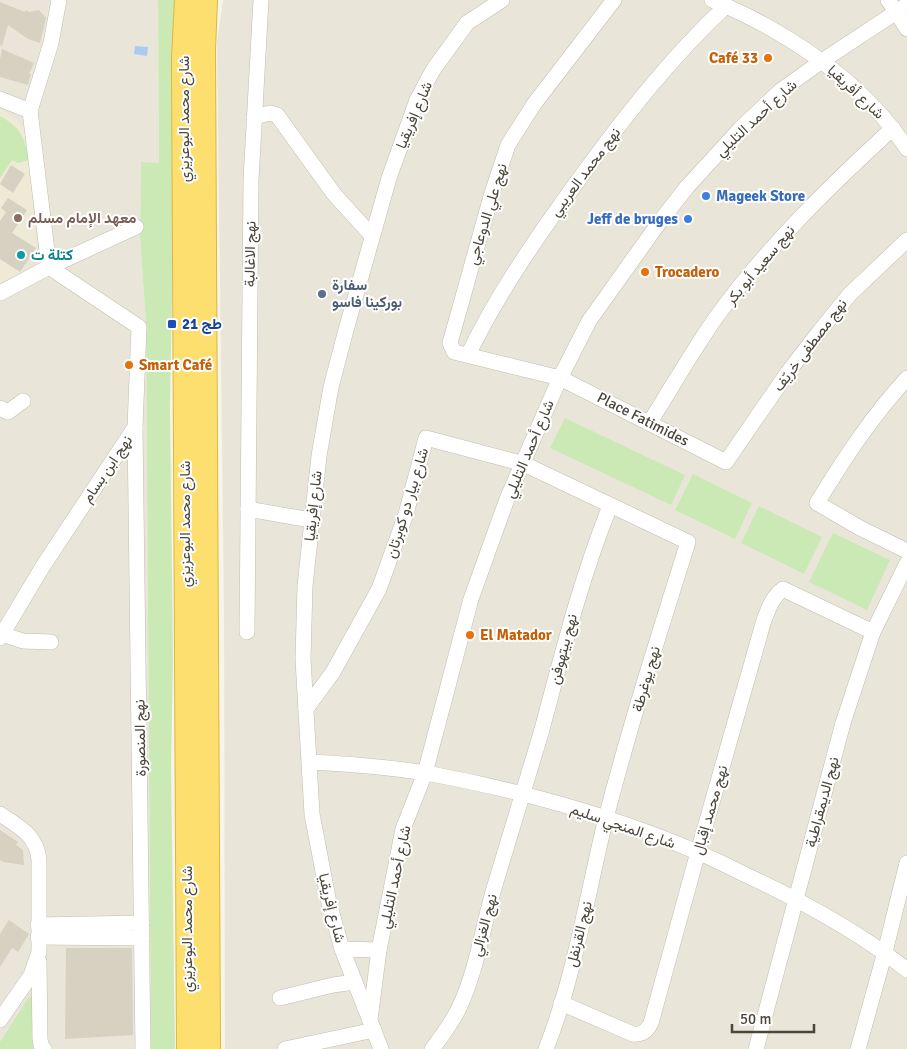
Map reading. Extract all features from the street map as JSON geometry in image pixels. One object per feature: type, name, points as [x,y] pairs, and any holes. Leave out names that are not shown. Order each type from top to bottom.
[{"type":"highway","points":[[178,0],[178,24],[193,57],[211,32],[215,0]]},
{"type":"highway","name":"شارع محمد البوعزيزي","points":[[186,0],[193,57],[209,1049]]},
{"type":"highway","name":"شارع محمد البوعزيزي","points":[[188,1049],[193,57],[206,0]]},
{"type":"street","name":"نهج الاغالبة","points":[[246,632],[251,190],[260,0]]},
{"type":"street","points":[[467,22],[482,0]]},
{"type":"street","name":"شارع إفريقيا","points":[[381,1049],[342,949],[329,903],[312,814],[303,659],[305,586],[318,456],[331,387],[372,236],[389,178],[417,100],[433,70],[467,22],[502,0]]},
{"type":"street","name":"نهج علي الدوعاجي","points":[[560,378],[454,352],[450,343],[492,193],[508,145],[534,104],[614,0]]},
{"type":"street","points":[[48,267],[30,111],[51,43],[57,1]]},
{"type":"street","points":[[719,3],[758,21],[822,61]]},
{"type":"street","name":"نهج محمد العريبي","points":[[468,355],[495,304],[535,241],[598,153],[655,82],[697,34],[719,3]]},
{"type":"street","points":[[897,6],[907,29]]},
{"type":"street","name":"شارع أحمد التليلي","points":[[372,1025],[379,950],[403,829],[425,773],[471,599],[508,499],[560,378],[589,321],[661,220],[687,187],[740,129],[780,91],[897,6]]},
{"type":"street","name":"شارع أفريقيا","points":[[822,61],[876,108],[907,149]]},
{"type":"street","points":[[0,98],[30,111]]},
{"type":"street","points":[[254,117],[270,113],[277,115],[334,194],[372,236]]},
{"type":"street","name":"نهج سعيد أبو بكر","points":[[650,422],[717,317],[764,257],[815,202],[893,128]]},
{"type":"street","points":[[0,293],[48,267],[136,227]]},
{"type":"street","name":"نهج مصطفى خريّف","points":[[726,462],[788,372],[825,324],[850,294],[907,240]]},
{"type":"street","name":"نهج ابن بسام","points":[[1,636],[42,566],[135,427],[139,327],[48,267]]},
{"type":"street","name":"Place Fatimides","points":[[560,378],[726,462]]},
{"type":"street","points":[[907,378],[894,392],[846,456],[817,503],[860,528],[907,551]]},
{"type":"street","points":[[0,408],[8,412],[23,401]]},
{"type":"street","name":"نهج المنصورة","points":[[135,427],[143,1049]]},
{"type":"street","name":"شارع بيار دو كوبرتان","points":[[306,708],[333,672],[379,589],[406,514],[426,438],[524,464],[688,542]]},
{"type":"street","name":"نهج بيتهوفن","points":[[522,794],[582,583],[610,506]]},
{"type":"street","points":[[248,508],[311,520]]},
{"type":"street","name":"نهج يوغرطة","points":[[606,818],[647,673],[688,542]]},
{"type":"street","name":"نهج الديمقراطية","points":[[756,1049],[843,723],[873,632],[907,563]]},
{"type":"street","name":"نهج محمد إقبال","points":[[561,1003],[633,1034],[643,1033],[648,1029],[764,620],[771,602],[777,593],[783,589],[873,632]]},
{"type":"street","points":[[1,636],[23,641],[51,642]]},
{"type":"street","name":"شارع المنجي سليم","points":[[310,762],[363,765],[425,773],[522,794],[606,818],[698,852],[796,899],[885,952],[907,970]]},
{"type":"street","name":"نهج الغزالي","points":[[432,1049],[447,1030],[459,1009],[467,988],[522,794]]},
{"type":"street","points":[[0,814],[25,830],[34,840],[38,850],[40,1040],[44,1049]]},
{"type":"street","name":"نهج القرنفل","points":[[546,1049],[561,1003],[606,818]]},
{"type":"street","points":[[858,1049],[907,863]]},
{"type":"street","points":[[38,938],[142,922]]},
{"type":"street","points":[[38,938],[142,938]]},
{"type":"street","points":[[0,1020],[31,975],[38,938]]},
{"type":"street","points":[[342,949],[379,950]]},
{"type":"street","points":[[280,998],[332,985],[355,982]]},
{"type":"street","points":[[285,1049],[372,1025]]},
{"type":"shaded area","points":[[0,0],[158,0],[159,163],[141,163],[140,238],[146,322],[151,1049],[0,1049]]},
{"type":"shaded area","points":[[223,0],[907,0],[907,1049],[225,1049],[224,609],[217,41]]},
{"type":"shaded area","name":"معهد الإمام مسلم","points":[[0,108],[16,119],[30,134],[38,188],[36,248],[21,272],[0,283]]},
{"type":"green space","points":[[158,0],[182,0],[172,169],[170,407],[173,660],[171,767],[175,1049],[151,1049],[146,322],[140,238],[141,162],[159,163]]},
{"type":"green space","points":[[0,116],[18,129],[29,160],[18,163],[12,160],[0,178]]},
{"type":"green space","points":[[565,418],[685,475],[671,505],[550,448]]},
{"type":"green space","points":[[693,474],[752,503],[735,539],[675,510]]},
{"type":"green space","points":[[759,506],[822,537],[804,574],[741,543]]},
{"type":"green space","points":[[833,533],[890,560],[867,610],[809,582]]},
{"type":"green space","points":[[29,997],[36,997],[37,1049],[0,1049],[0,1042]]},
{"type":"water","points":[[135,46],[148,47],[147,56],[134,54]]},
{"type":"building","points":[[0,2],[25,12],[26,10],[29,12],[39,10],[46,18],[40,43],[28,39],[8,25],[2,46],[0,45]]},
{"type":"building","points":[[2,49],[34,63],[29,74],[31,74],[28,85],[0,77]]},
{"type":"building","points":[[11,165],[25,174],[13,193],[0,184]]},
{"type":"building","points":[[8,198],[27,210],[12,233],[36,248],[20,272],[0,259],[0,221],[6,212],[1,208]]},
{"type":"building","points":[[0,830],[18,842],[16,845],[23,850],[24,865],[0,860]]},
{"type":"building","points":[[9,920],[29,934],[18,952],[12,948],[0,967],[0,934]]},
{"type":"building","points":[[66,948],[132,948],[133,1035],[65,1039]]},
{"type":"place","name":"Café 33","points":[[768,58]]},
{"type":"place","name":"Mageek Store","points":[[706,196]]},
{"type":"place","name":"معهد الإمام مسلم","points":[[18,218]]},
{"type":"place","name":"Jeff de bruges","points":[[688,219]]},
{"type":"place","name":"كتلة ت","points":[[21,255]]},
{"type":"place","name":"Trocadero","points":[[645,272]]},
{"type":"place","name":"سفارة بوركينا فاسو","points":[[322,294]]},
{"type":"place","name":"طج 21","points":[[172,324]]},
{"type":"place","name":"Smart Café","points":[[129,365]]},
{"type":"place","name":"El Matador","points":[[470,635]]}]
